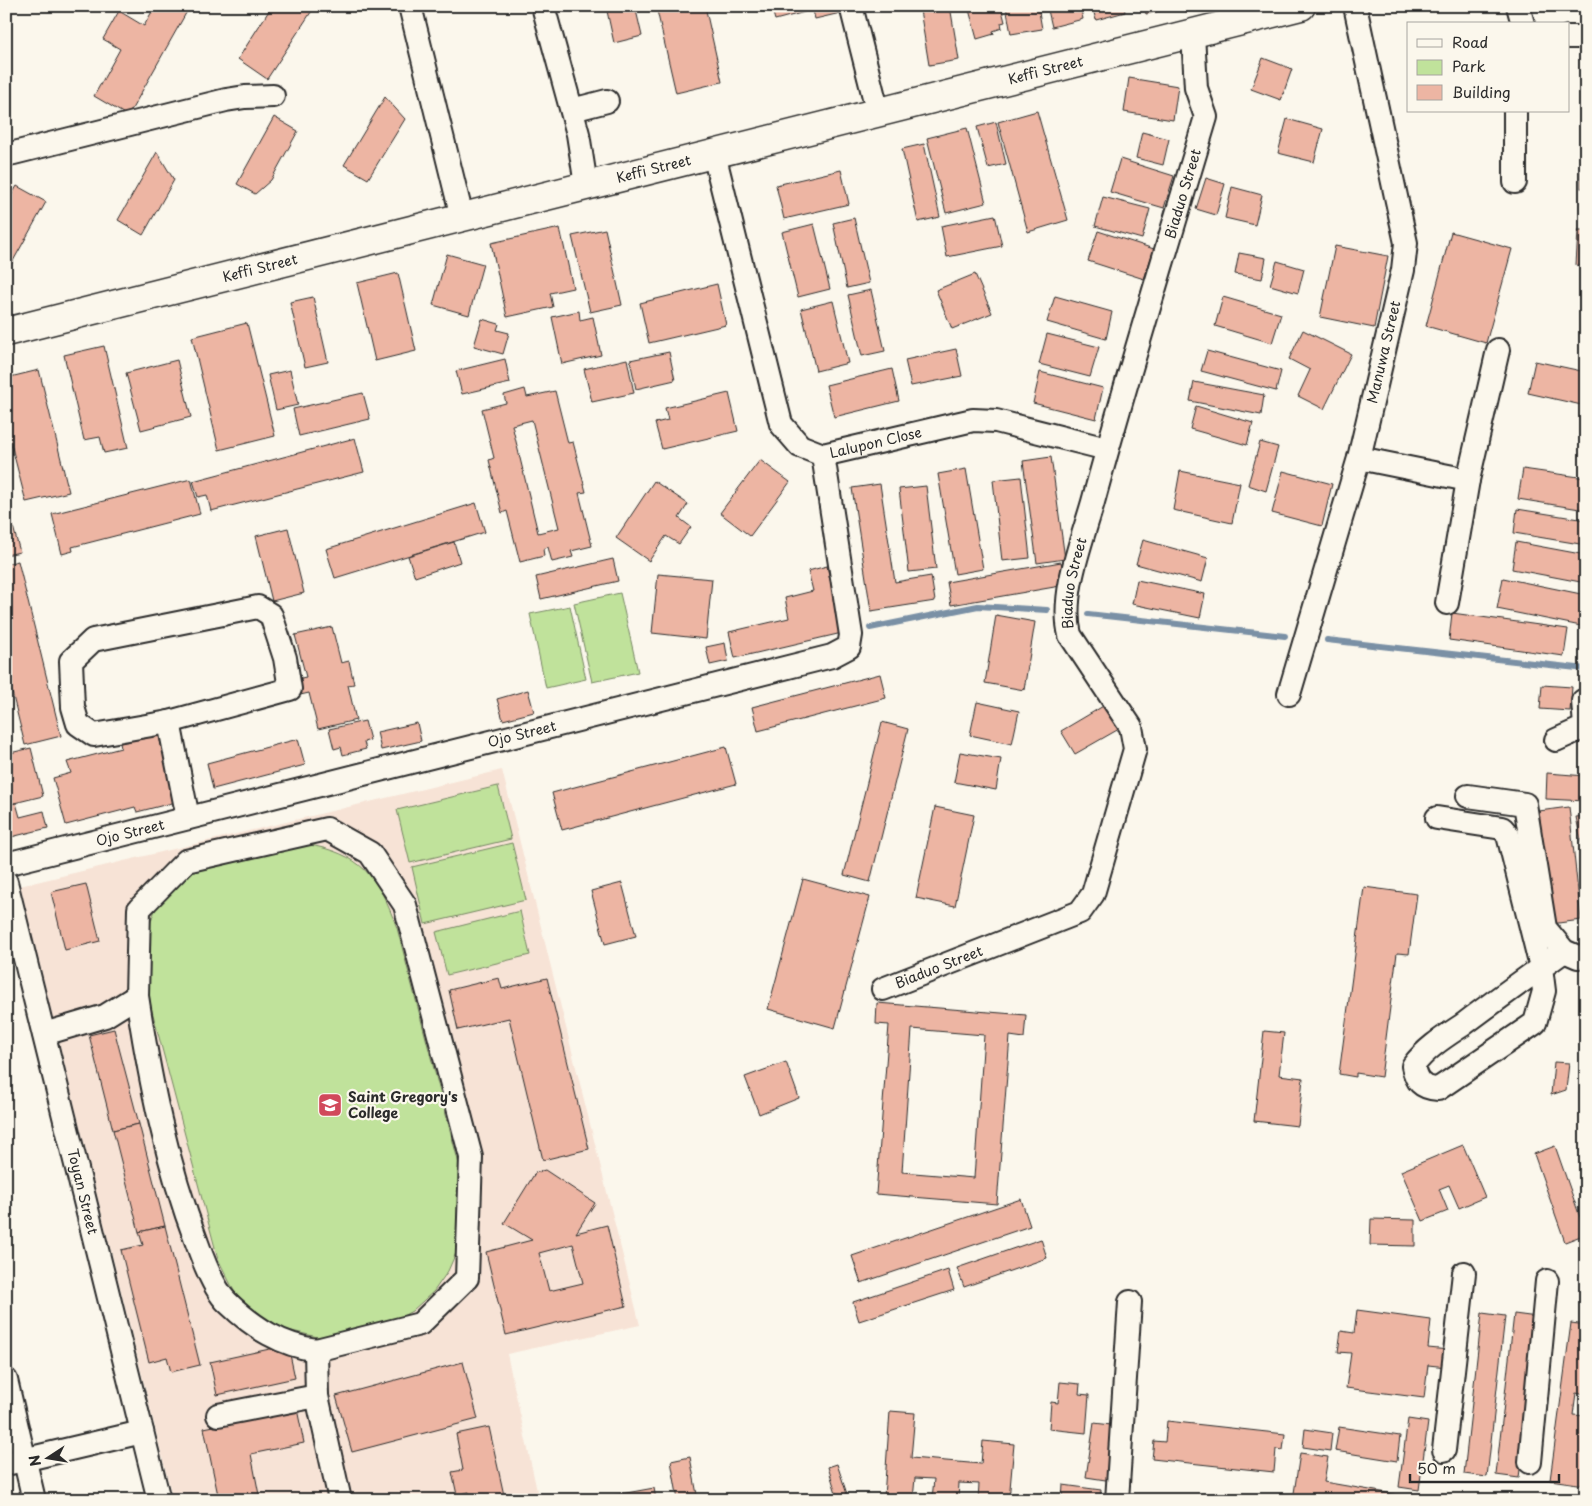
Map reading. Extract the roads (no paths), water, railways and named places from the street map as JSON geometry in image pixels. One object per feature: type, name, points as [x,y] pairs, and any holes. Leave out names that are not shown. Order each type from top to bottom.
[{"type":"main road","name":"Keffi Street","points":[[6,332],[1301,6]]},
{"type":"street","points":[[410,6],[462,218]]},
{"type":"street","points":[[543,6],[572,110],[586,185]]},
{"type":"street","points":[[851,6],[878,113]]},
{"type":"street","name":"Manuwa Street","points":[[1289,694],[1359,458],[1403,270],[1406,244],[1355,6]]},
{"type":"street","points":[[1518,6],[1522,22]]},
{"type":"street","name":"Biaduo Street","points":[[883,989],[1080,912],[1093,894],[1135,749],[1131,727],[1070,635],[1066,621],[1068,595],[1107,449],[1206,117],[1196,88],[1193,34]]},
{"type":"street","points":[[1570,37],[1586,38]]},
{"type":"street","points":[[6,155],[226,100],[273,96]]},
{"type":"street","points":[[572,110],[607,101]]},
{"type":"street","points":[[1515,112],[1515,182]]},
{"type":"street","name":"Lalupon Close","points":[[714,154],[781,424],[800,446],[823,455],[973,420],[996,421],[1107,449]]},
{"type":"street","points":[[1447,603],[1468,480],[1498,350]]},
{"type":"street","name":"Ojo Street","points":[[6,864],[832,656],[849,646],[851,635],[823,455]]},
{"type":"street","points":[[1359,458],[1468,480]]},
{"type":"street","points":[[258,607],[271,615],[285,658],[290,689],[169,722],[94,735],[78,724],[73,707],[71,661],[93,640],[258,607]]},
{"type":"street","points":[[1556,740],[1585,727],[1583,701],[1586,701]]},
{"type":"street","points":[[169,722],[188,818]]},
{"type":"street","points":[[1468,796],[1524,804],[1545,928],[1564,951],[1578,957],[1586,956]]},
{"type":"street","points":[[1437,818],[1502,828],[1508,834],[1541,967],[1543,997],[1535,1023],[1438,1089],[1420,1085],[1415,1076],[1413,1066],[1418,1058],[1541,967],[1564,951]]},
{"type":"street","points":[[327,829],[370,853],[405,905],[472,1157],[467,1278],[420,1324],[316,1350],[294,1347],[265,1334],[226,1302],[205,1264],[173,1174],[150,1084],[137,996],[139,909],[186,861],[327,829]]},
{"type":"street","name":"Toyan Street","points":[[6,882],[159,1500]]},
{"type":"street","points":[[44,1034],[105,1016],[137,996]]},
{"type":"street","points":[[1444,1450],[1464,1273]]},
{"type":"street","points":[[1530,1462],[1547,1281]]},
{"type":"street","points":[[1117,1500],[1130,1302]]},
{"type":"street","points":[[316,1350],[317,1396],[340,1500]]},
{"type":"street","points":[[6,1380],[15,1462],[34,1500]]},
{"type":"street","points":[[218,1415],[317,1396]]},
{"type":"street","points":[[15,1462],[142,1432]]},
{"type":"waterway","points":[[870,628],[978,606],[1047,610]]},
{"type":"waterway","points":[[1088,614],[1285,636]]},
{"type":"waterway","points":[[1327,640],[1586,669]]},
{"type":"place","name":"Saint Gregory's College","points":[[330,1105]]}]
